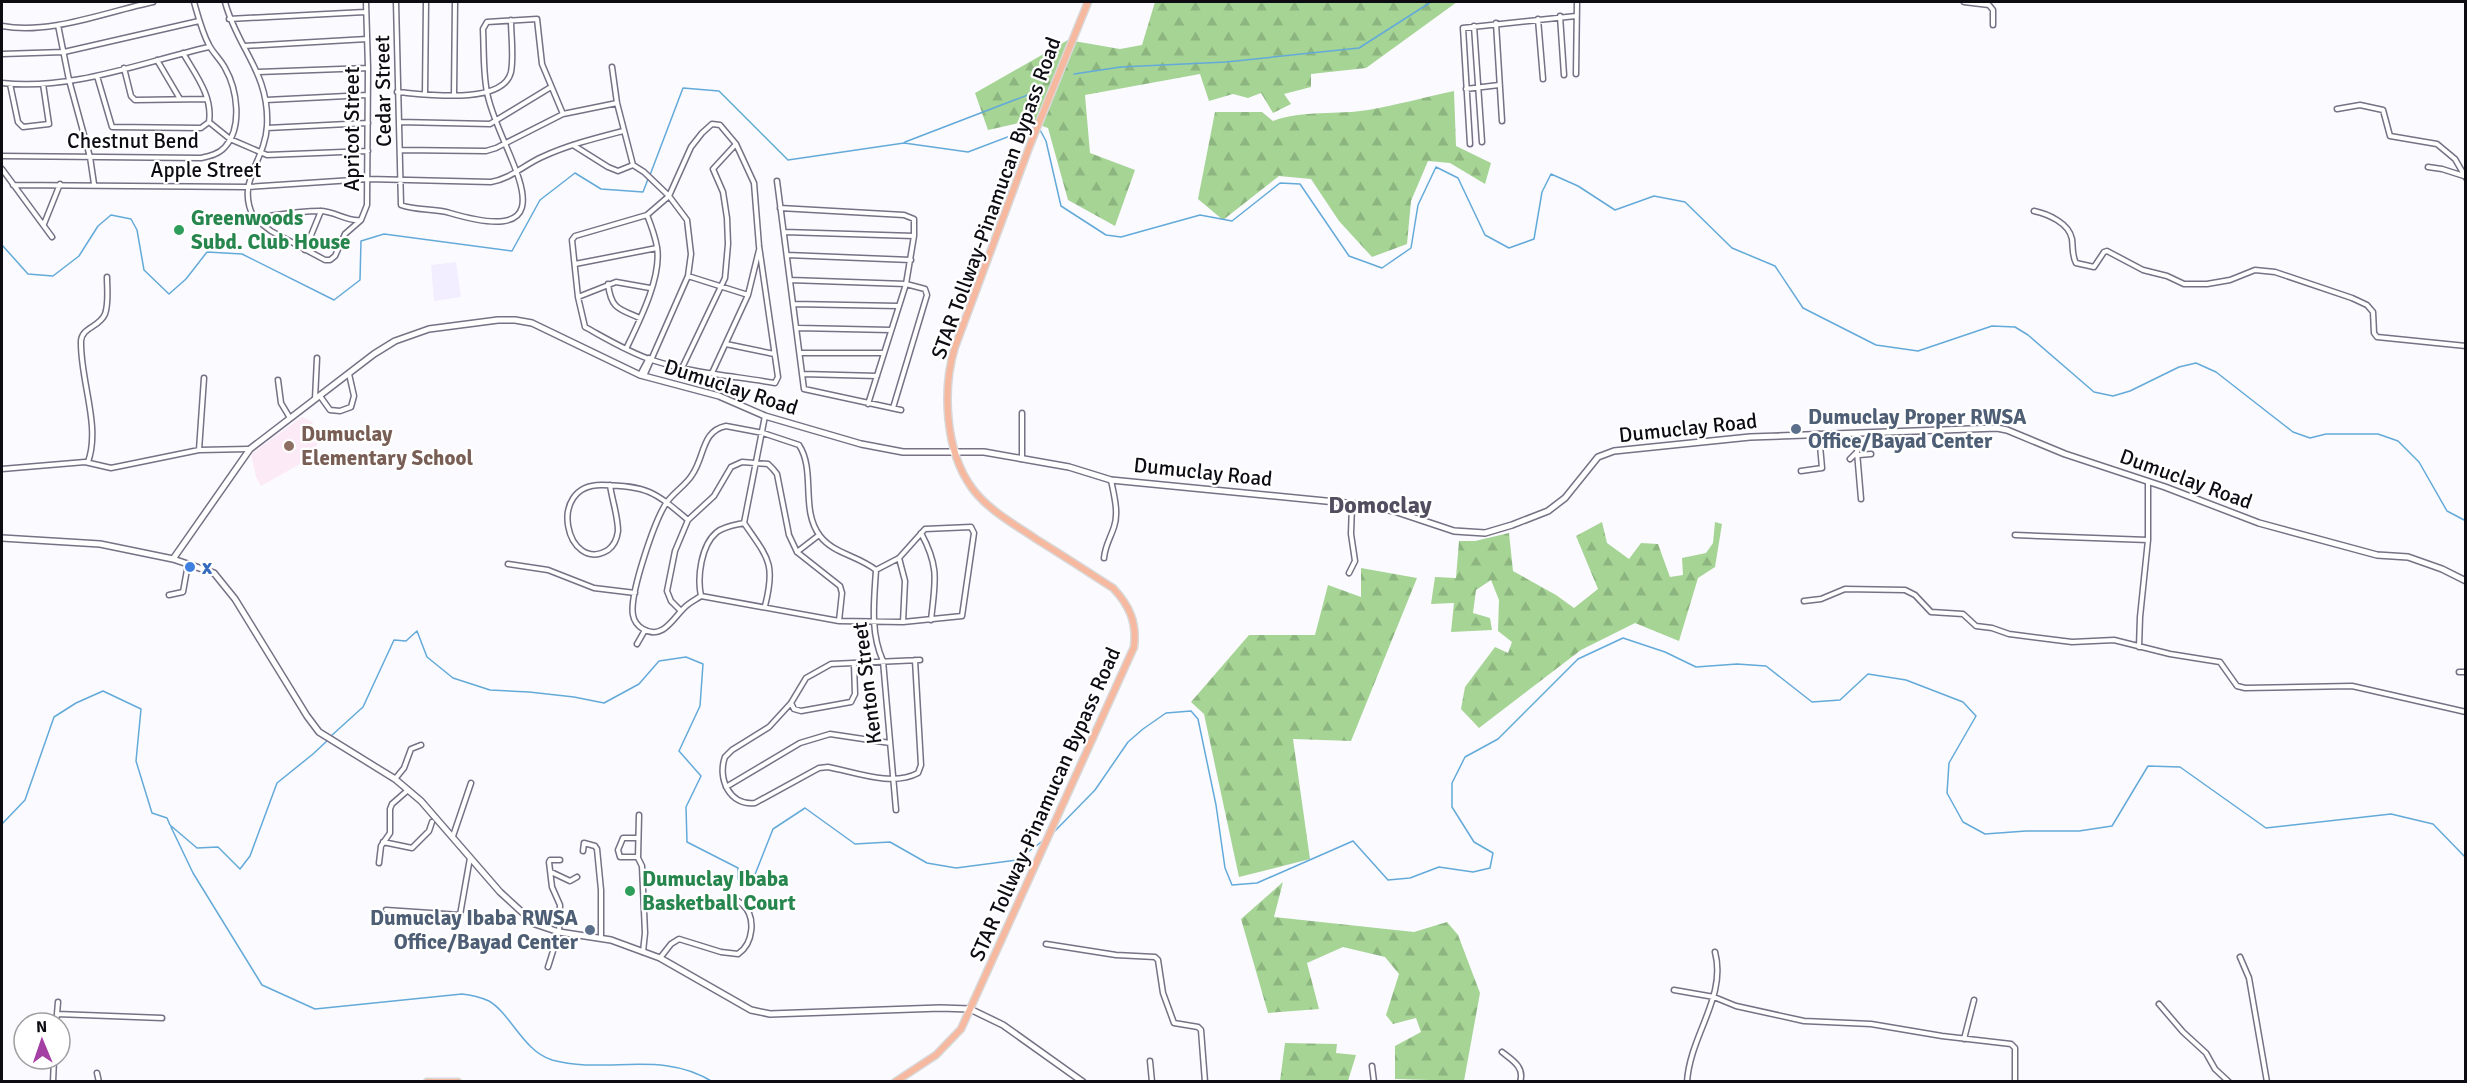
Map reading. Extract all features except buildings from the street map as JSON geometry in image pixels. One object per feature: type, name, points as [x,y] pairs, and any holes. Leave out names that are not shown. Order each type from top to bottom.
[{"type":"main road","name":"STAR Tollway-Pinamucan Bypass Road","points":[[895,1082],[946,1047],[961,1029],[1132,657],[1136,637],[1131,612],[1113,588],[996,512],[972,488],[960,467],[948,409],[950,366],[1030,145],[1088,2]]},
{"type":"main road","points":[[427,1082],[458,1082]]},
{"type":"street","points":[[112,2],[113,10]]},
{"type":"street","points":[[2,26],[20,29],[58,25],[153,2]]},
{"type":"street","points":[[194,2],[209,47],[230,78],[236,108],[236,123],[231,139]]},
{"type":"street","points":[[225,2],[229,19],[258,72],[266,100],[267,128],[261,152],[247,187],[246,198],[254,218],[271,231],[325,261],[335,256],[345,234],[361,220]]},
{"type":"street","name":"Apricot Street","points":[[254,218],[321,211],[337,213],[354,221],[361,220],[367,206],[368,179],[366,2]]},
{"type":"street","name":"Cedar Street","points":[[396,2],[401,205],[449,213],[478,221],[512,218],[521,213],[524,207],[523,191],[516,171]]},
{"type":"street","points":[[424,94],[426,2]]},
{"type":"street","points":[[454,2],[454,95]]},
{"type":"street","points":[[1576,74],[1577,2]]},
{"type":"street","points":[[1964,2],[1989,5],[1993,10],[1993,24]]},
{"type":"street","points":[[229,19],[365,12]]},
{"type":"street","points":[[1560,16],[1564,75]]},
{"type":"street","points":[[1470,144],[1461,29],[1496,23],[1576,16]]},
{"type":"street","points":[[516,171],[487,94],[483,29],[487,22],[537,19],[542,64],[563,114]]},
{"type":"street","points":[[1538,19],[1544,79]]},
{"type":"street","points":[[397,92],[487,94],[508,79],[511,71],[511,20]]},
{"type":"street","points":[[2,54],[64,52],[199,21]]},
{"type":"street","points":[[1496,23],[1502,121]]},
{"type":"street","points":[[58,25],[69,80],[90,157],[94,184]]},
{"type":"street","points":[[1474,26],[1482,142]]},
{"type":"street","points":[[244,46],[367,39]]},
{"type":"street","points":[[2,83],[43,84],[97,76],[209,47]]},
{"type":"street","points":[[183,53],[199,79],[207,99],[209,122],[231,139],[267,155],[368,151]]},
{"type":"street","points":[[157,60],[180,100]]},
{"type":"street","points":[[612,67],[617,103],[633,165],[644,172],[669,196],[687,220],[691,254],[688,276],[642,376]]},
{"type":"street","points":[[124,68],[131,96],[135,100],[207,99]]},
{"type":"street","points":[[258,72],[368,68]]},
{"type":"street","points":[[97,76],[110,123],[115,128],[201,128],[209,122]]},
{"type":"street","points":[[10,84],[20,125],[45,126],[49,124],[43,84]]},
{"type":"street","points":[[1466,89],[1499,85]]},
{"type":"street","points":[[399,122],[490,124],[551,87]]},
{"type":"street","points":[[266,100],[367,94]]},
{"type":"street","points":[[399,150],[486,151],[563,114],[617,103]]},
{"type":"street","points":[[2337,109],[2360,105],[2383,110],[2390,136],[2437,144],[2453,156],[2465,177]]},
{"type":"street","points":[[267,128],[368,123]]},
{"type":"street","points":[[712,124],[720,125],[736,144],[754,183],[759,246],[778,377],[775,383],[682,368],[626,349],[585,327],[578,297],[572,240],[575,236],[647,215],[669,196],[691,147],[712,124]]},
{"type":"street","name":"Apple Street","points":[[13,185],[247,187],[368,179],[491,182],[508,177],[541,157],[623,131]]},
{"type":"street","name":"Chestnut Bend","points":[[2,156],[201,158],[216,154],[231,139]]},
{"type":"street","points":[[682,368],[725,278],[728,244],[727,218],[723,192],[712,169],[736,144]]},
{"type":"street","points":[[573,145],[618,171],[633,165]]},
{"type":"street","points":[[2,149],[2,156]]},
{"type":"street","points":[[2428,167],[2465,177]]},
{"type":"street","points":[[2,169],[52,237]]},
{"type":"street","points":[[777,181],[798,328],[804,389],[901,410]]},
{"type":"street","points":[[44,225],[60,184]]},
{"type":"street","points":[[780,208],[909,215],[914,220],[914,237],[906,284],[868,404]]},
{"type":"street","points":[[305,250],[321,211]]},
{"type":"street","points":[[2034,211],[2045,214],[2066,227],[2072,237],[2076,263],[2094,267],[2104,252],[2108,251],[2143,270],[2167,276],[2184,284],[2207,284],[2230,280],[2255,270],[2275,272],[2316,284],[2367,305],[2373,312],[2374,333],[2377,337],[2466,346]]},
{"type":"street","points":[[626,349],[656,273],[657,249],[647,215]]},
{"type":"street","points":[[784,232],[914,237]]},
{"type":"street","points":[[712,373],[748,295],[759,246]]},
{"type":"street","points":[[575,264],[619,254],[657,249]]},
{"type":"street","points":[[787,255],[911,260]]},
{"type":"street","points":[[688,276],[748,295]]},
{"type":"street","points":[[88,462],[91,449],[90,411],[81,341],[84,332],[101,320],[105,313],[107,277]]},
{"type":"street","points":[[790,280],[906,284],[923,287],[927,295],[893,408]]},
{"type":"street","points":[[578,297],[608,284],[626,283],[650,288]]},
{"type":"street","points":[[608,284],[609,299],[618,308],[640,318]]},
{"type":"street","points":[[794,304],[898,306]]},
{"type":"street","name":"Dumuclay Road","points":[[173,559],[250,449],[318,398],[348,372],[374,354],[412,334],[498,320],[532,323],[642,376],[718,396],[765,416],[807,430],[892,450],[984,452],[1069,467],[1111,480],[1352,504],[1394,511],[1454,531],[1485,533],[1548,511],[1565,498],[1598,457],[1614,450],[1750,437],[1982,428],[2007,430],[2065,454],[2269,526],[2377,555],[2408,557],[2466,580]]},
{"type":"street","points":[[798,328],[891,330]]},
{"type":"street","points":[[726,344],[774,354]]},
{"type":"street","points":[[800,353],[884,352]]},
{"type":"street","points":[[317,358],[318,398],[330,410],[340,411],[351,407],[354,396],[348,372]]},
{"type":"street","points":[[803,374],[877,376]]},
{"type":"street","points":[[199,450],[204,378]]},
{"type":"street","points":[[278,380],[281,403],[290,418]]},
{"type":"street","points":[[1022,413],[1022,459]]},
{"type":"street","points":[[765,416],[744,523],[763,551],[771,569],[772,580],[765,606]]},
{"type":"street","points":[[726,426],[763,433],[798,445],[804,453],[813,519],[819,535],[832,547],[863,560],[876,570],[899,558],[925,529],[971,527],[973,529],[962,616],[903,622],[839,621],[701,596],[681,611],[668,628],[655,632],[645,630],[637,624],[633,616],[635,593],[649,542],[667,502],[692,476],[709,434],[715,428],[726,426]]},
{"type":"street","points":[[1858,433],[1861,499]]},
{"type":"street","points":[[1801,471],[1822,468],[1819,434]]},
{"type":"street","points":[[2,469],[88,462],[111,468],[199,450],[250,449]]},
{"type":"street","points":[[1850,459],[1858,453],[1871,454]]},
{"type":"street","points":[[681,611],[671,601],[667,591],[675,551],[688,520],[714,496],[731,467],[742,462],[757,462],[768,465],[777,474],[789,535],[797,552],[840,586],[842,593],[839,621]]},
{"type":"street","points":[[1104,558],[1106,542],[1115,525],[1116,511],[1111,480]]},
{"type":"street","points":[[2139,647],[2148,540],[2148,482]]},
{"type":"street","points":[[610,485],[618,528],[617,538],[613,546],[604,552],[595,555],[582,552],[575,545],[569,527],[569,507],[573,496],[581,488],[591,485],[610,485],[629,485],[648,490],[688,520]]},
{"type":"street","points":[[1349,573],[1355,561],[1351,534],[1352,504]]},
{"type":"street","points":[[701,596],[700,570],[707,545],[718,531],[729,525],[744,523]]},
{"type":"street","points":[[921,533],[933,560],[935,579],[932,620]]},
{"type":"street","points":[[797,552],[819,535]]},
{"type":"street","points":[[2015,535],[2148,540]]},
{"type":"street","points":[[2,538],[100,544],[188,563],[207,569],[221,579],[319,732],[396,779],[421,801],[513,906],[536,924],[559,932],[601,938],[660,958],[751,1010],[770,1014],[904,1008],[970,1009],[1003,1024],[1083,1082]]},
{"type":"street","points":[[899,558],[905,581],[903,622]]},
{"type":"street","points":[[169,595],[183,592],[188,563]]},
{"type":"street","points":[[508,564],[548,570],[594,588],[635,593]]},
{"type":"street","name":"Kenton Street","points":[[876,570],[873,623],[883,661],[896,810]]},
{"type":"street","points":[[1804,601],[1821,599],[1845,589],[1905,591],[1915,595],[1931,612],[1963,614],[1976,626],[1992,628],[2009,634],[2072,642],[2114,640],[2220,662],[2237,686],[2245,688],[2352,686],[2466,712]]},
{"type":"street","points":[[637,644],[645,630]]},
{"type":"street","points":[[917,660],[921,765],[918,773],[910,777],[892,779],[828,767],[819,768],[755,803],[738,802],[726,787],[723,764],[725,757],[732,750],[769,727],[791,703],[806,678],[831,664],[883,661],[917,660]]},
{"type":"street","points":[[791,703],[794,709],[801,711],[851,702],[855,694],[854,664]]},
{"type":"street","points":[[2459,672],[2466,672]]},
{"type":"street","points":[[726,787],[800,743],[830,734],[890,743]]},
{"type":"street","points":[[396,779],[411,749],[421,746]]},
{"type":"street","points":[[453,836],[471,783]]},
{"type":"street","points":[[379,863],[383,842],[390,833],[390,809],[392,804],[408,790]]},
{"type":"street","points":[[639,815],[638,857],[642,866],[645,933],[643,952]]},
{"type":"street","points":[[383,842],[412,848],[429,831],[432,822]]},
{"type":"street","points":[[638,837],[622,838],[618,850],[620,857],[638,857]]},
{"type":"street","points":[[583,851],[584,843],[597,849],[601,890],[601,938]]},
{"type":"street","points":[[386,910],[460,915],[470,857]]},
{"type":"street","points":[[548,967],[559,932],[560,902],[552,887],[549,861],[560,860]]},
{"type":"street","points":[[550,872],[570,881],[577,877]]},
{"type":"street","points":[[660,958],[671,944],[679,939],[721,952],[738,954],[744,951],[751,936],[751,923],[742,903],[730,896]]},
{"type":"street","points":[[1046,944],[1116,955],[1155,957],[1158,960],[1169,1015],[1174,1023],[1198,1027],[1201,1030],[1205,1082]]},
{"type":"street","points":[[1687,1082],[1694,1045],[1714,997],[1719,967],[1715,952]]},
{"type":"street","points":[[2240,957],[2249,978],[2267,1082]]},
{"type":"street","points":[[1674,990],[1714,997],[1736,1006],[1804,1021],[1871,1024],[2011,1044],[2015,1048],[2015,1082]]},
{"type":"street","points":[[1964,1039],[1974,1000]]},
{"type":"street","points":[[57,1011],[58,1002]]},
{"type":"street","points":[[2160,1004],[2182,1032],[2205,1053],[2215,1069],[2229,1082]]},
{"type":"street","points":[[72,1015],[162,1018]]},
{"type":"street","points":[[1502,1052],[1519,1068],[1522,1077],[1520,1082]]},
{"type":"street","points":[[1150,1061],[1152,1082]]},
{"type":"street","points":[[1372,1066],[1374,1082]]},
{"type":"street","points":[[97,1073],[99,1082]]},
{"type":"shaded area","points":[[456,262],[461,297],[434,301],[431,265]]},
{"type":"shaded area","name":"Dumuclay Elementary School","points":[[302,417],[313,422],[310,435],[319,439],[314,453],[300,464],[261,486],[256,477],[251,454]]},
{"type":"green space","points":[[1155,2],[1457,2],[1366,68],[1311,74],[1311,87],[1284,94],[1291,104],[1273,113],[1261,93],[1248,98],[1233,94],[1209,101],[1200,74],[1085,95],[1090,153],[1135,170],[1115,226],[1068,200],[1048,128],[1028,121],[988,130],[975,93],[1068,40],[1120,49],[1142,45]]},
{"type":"green space","points":[[1454,91],[1456,146],[1491,163],[1485,184],[1450,163],[1428,161],[1411,201],[1407,244],[1372,257],[1339,221],[1311,179],[1279,176],[1223,220],[1198,199],[1215,112],[1262,112],[1273,121],[1296,115],[1368,110]]},
{"type":"green space","points":[[1602,522],[1607,543],[1629,559],[1641,543],[1658,544],[1670,577],[1683,575],[1682,558],[1706,553],[1713,543],[1715,522],[1722,524],[1715,567],[1698,578],[1679,641],[1635,623],[1581,650],[1479,728],[1461,709],[1465,687],[1495,647],[1508,653],[1512,642],[1498,631],[1499,600],[1491,580],[1476,590],[1473,613],[1490,618],[1492,630],[1451,632],[1454,603],[1431,604],[1435,577],[1456,578],[1459,541],[1475,541],[1509,533],[1513,571],[1574,608],[1598,589],[1576,536]]},
{"type":"green space","points":[[1361,568],[1417,578],[1351,741],[1293,739],[1310,859],[1239,877],[1204,714],[1191,702],[1249,635],[1315,635],[1328,585],[1361,597]]},
{"type":"green space","points":[[1283,882],[1274,917],[1414,932],[1447,922],[1458,935],[1480,993],[1464,1081],[1395,1079],[1395,1046],[1421,1032],[1416,1018],[1393,1024],[1386,1015],[1399,974],[1385,957],[1343,947],[1307,963],[1319,1009],[1268,1013],[1241,919]]},
{"type":"green space","points":[[1285,1043],[1337,1044],[1336,1053],[1356,1055],[1348,1081],[1280,1081]]},
{"type":"waterway","points":[[1074,74],[1121,67],[1226,62],[1359,48],[1431,2]]},
{"type":"waterway","points":[[650,175],[683,88],[719,91],[788,160],[904,143],[968,152],[1034,127]]},
{"type":"waterway","points":[[905,142],[1038,91]]},
{"type":"waterway","points":[[1039,128],[1046,141],[1061,206],[1106,235],[1121,237],[1200,215],[1232,221],[1280,183],[1300,184],[1349,256],[1382,268],[1411,248],[1418,205],[1436,167],[1458,178],[1485,235],[1509,248],[1534,239],[1542,192],[1551,174],[1578,186],[1615,210],[1654,196],[1685,202],[1732,248],[1775,266],[1803,308],[1876,345],[1918,351],[1992,326],[2015,327],[2028,335],[2094,392],[2113,396],[2130,391],[2179,367],[2196,363],[2216,372],[2293,432],[2310,438],[2326,434],[2378,434],[2398,441],[2419,462],[2447,511],[2466,521]]},
{"type":"waterway","points":[[2,245],[28,274],[53,276],[79,256],[98,226],[111,215],[131,219],[137,230],[144,270],[169,294],[186,279],[207,252],[242,254],[334,300],[360,280],[361,241],[384,234],[512,251],[540,200],[575,173],[601,189],[643,192],[648,179]]},
{"type":"waterway","points":[[331,736],[363,707],[394,640],[406,641],[417,631],[427,657],[453,678],[490,690],[574,697],[604,703],[639,684],[659,661],[686,657],[703,664],[700,706],[679,751],[701,776],[686,807],[687,842],[738,868],[738,879],[750,887],[773,829],[805,808],[855,844],[890,842],[927,863],[956,868],[1017,860],[1044,840]]},
{"type":"waterway","points":[[1052,834],[1095,790],[1128,742],[1166,713],[1191,711],[1198,719],[1216,805],[1225,868],[1232,885],[1257,883],[1353,841],[1388,880],[1410,878],[1439,867],[1473,872],[1490,868],[1493,853],[1474,842],[1452,807],[1452,783],[1465,757],[1498,739],[1578,659],[1623,638],[1665,652],[1696,667],[1737,664],[1766,666],[1812,702],[1840,700],[1868,674],[1906,680],[1963,702],[1976,716],[1949,763],[1947,793],[1963,822],[1985,834],[2079,831],[2112,826],[2148,766],[2180,767],[2266,828],[2391,814],[2433,824],[2466,858]]},
{"type":"waterway","points":[[2,824],[25,800],[54,717],[76,703],[103,691],[141,709],[136,761],[152,813],[167,818],[170,825],[197,848],[218,847],[240,869],[250,856],[277,783],[328,740]]},
{"type":"waterway","points":[[171,827],[193,873],[262,985],[315,1009],[462,994],[473,996],[489,1001],[497,1007],[533,1049],[552,1060],[593,1065],[653,1064],[693,1072],[713,1082]]},
{"type":"place","name":"Greenwoods Subd. Club House","points":[[179,230]]},
{"type":"place","name":"Dumuclay Proper RWSA Office/Bayad Center","points":[[1796,429]]},
{"type":"place","name":"Dumuclay Elementary School","points":[[289,446]]},
{"type":"place","name":"x","points":[[190,567]]},
{"type":"place","name":"Dumuclay Ibaba Basketball Court","points":[[630,891]]},
{"type":"place","name":"Dumuclay Ibaba RWSA Office/Bayad Center","points":[[590,930]]},
{"type":"district","name":"Domoclay","points":[[1380,505]]}]
